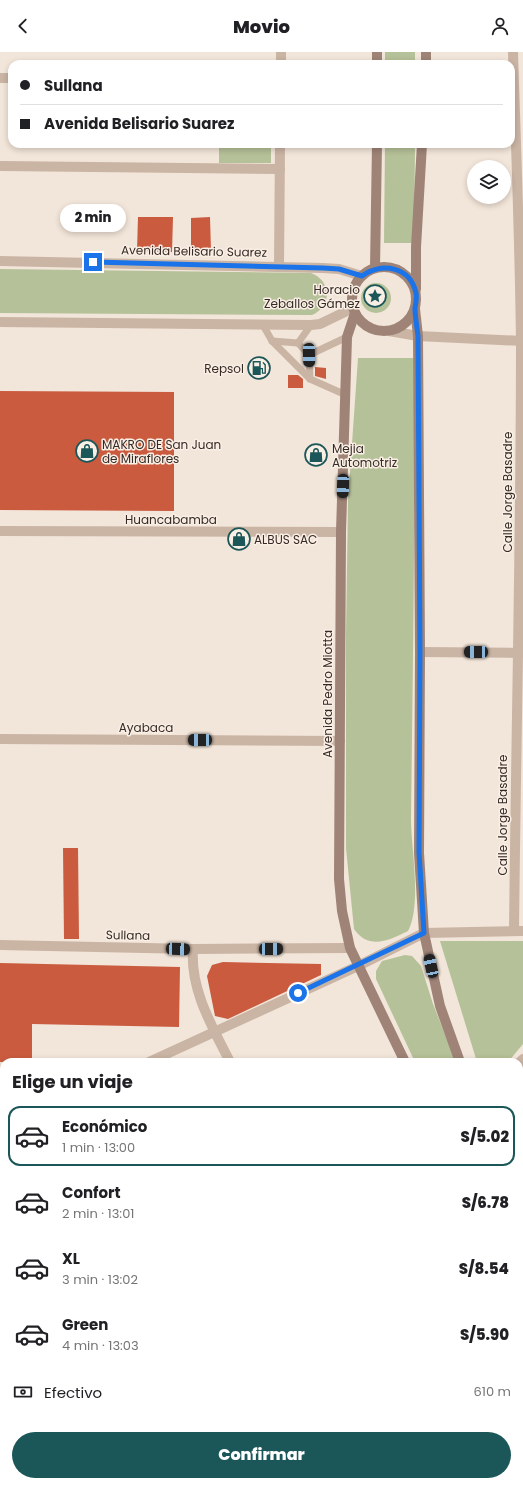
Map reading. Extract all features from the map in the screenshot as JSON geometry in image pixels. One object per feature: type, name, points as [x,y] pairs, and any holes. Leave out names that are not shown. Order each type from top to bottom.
[{"type":"main road","points":[[375,268],[377,148]]},
{"type":"main road","points":[[422,148],[416,247],[415,309],[418,336],[420,652],[419,852],[424,933],[440,1006],[459,1058]]},
{"type":"main road","points":[[415,309],[405,324],[389,331],[379,331],[369,328],[361,322],[354,310],[352,294],[357,281],[362,276],[375,268],[387,267],[404,274],[414,286],[416,293]]},
{"type":"main road","name":"Avenida Pedro Miotta","points":[[354,310],[347,337],[342,532],[339,879],[342,911],[350,948],[403,1058]]},
{"type":"street","name":"Calle Jorge Basadre","points":[[515,83],[522,341],[518,931]]},
{"type":"street","points":[[279,266],[280,148]]},
{"type":"street","points":[[0,166],[280,169]]},
{"type":"street","name":"Avenida Belisario Suarez","points":[[0,261],[279,266],[339,269],[362,276]]},
{"type":"street","points":[[0,322],[311,325],[320,324],[354,310]]},
{"type":"street","points":[[389,331],[418,336],[522,341]]},
{"type":"street","name":"Huancabamba","points":[[0,532],[342,532]]},
{"type":"street","points":[[420,652],[521,653]]},
{"type":"street","name":"Ayabaca","points":[[0,739],[340,741]]},
{"type":"street","points":[[158,1058],[358,966],[424,933],[518,931]]},
{"type":"street","name":"Sullana","points":[[0,945],[193,949],[350,948]]},
{"type":"street","points":[[193,949],[192,966],[194,983],[228,1058]]},
{"type":"lane","points":[[263,325],[272,341],[310,379],[346,395]]},
{"type":"lane","points":[[298,343],[311,325]]},
{"type":"lane","points":[[309,355],[347,337]]},
{"type":"lane","points":[[272,341],[298,343],[309,355],[310,379]]},
{"type":"green space","points":[[385,52],[415,52],[415,60],[385,60]]},
{"type":"green space","points":[[219,148],[271,148],[271,163],[219,163]]},
{"type":"green space","points":[[385,148],[415,148],[414,243],[384,243]]},
{"type":"green space","points":[[0,269],[311,273],[323,282],[326,287],[327,294],[323,306],[319,311],[312,315],[0,313]]},
{"type":"green space","points":[[376,283],[387,287],[391,298],[387,309],[376,313],[365,309],[361,298],[365,287]]},
{"type":"green space","points":[[358,358],[415,358],[411,831],[415,892],[412,920],[408,931],[393,938],[379,942],[366,940],[354,929],[346,848],[346,635],[348,501]]},
{"type":"green space","points":[[440,941],[523,941],[523,1044],[511,1058],[476,1058]]},
{"type":"green space","points":[[405,955],[412,956],[421,966],[433,1004],[454,1058],[413,1058],[376,979],[376,971],[382,961]]},
{"type":"building","points":[[138,217],[173,217],[172,252],[137,251]]},
{"type":"building","points":[[210,217],[211,251],[191,252],[191,218]]},
{"type":"building","name":"Repsol","points":[[253,359],[266,360],[265,377],[253,376]]},
{"type":"building","points":[[315,367],[326,368],[326,379],[315,376]]},
{"type":"building","points":[[288,375],[298,375],[303,379],[303,388],[288,388]]},
{"type":"building","name":"MAKRO DE San Juan de Miraflores","points":[[0,391],[174,392],[174,511],[0,510]]},
{"type":"building","name":"Mejia Automotriz","points":[[308,448],[324,449],[324,461],[308,460]]},
{"type":"building","points":[[63,848],[78,848],[79,939],[64,939]]},
{"type":"building","points":[[223,962],[321,964],[321,975],[228,1019],[215,1016],[207,976],[212,965]]},
{"type":"building","points":[[0,963],[180,967],[179,1027],[32,1024],[32,1058],[0,1058]]},
{"type":"place","name":"Horacio Zeballos Gámez","points":[[375,296]]},
{"type":"place","name":"Repsol","points":[[259,368]]},
{"type":"place","name":"MAKRO DE San Juan de Miraflores","points":[[87,451]]},
{"type":"place","name":"Mejia Automotriz","points":[[316,455]]},
{"type":"place","name":"ALBUS SAC","points":[[239,539]]},
{"type":"route","points":[[93,262],[323,268],[339,269],[362,276],[375,268],[387,267],[398,270],[410,279],[416,293],[417,301],[415,309],[418,336],[420,652],[419,852],[424,933],[358,966],[298,993]]}]
